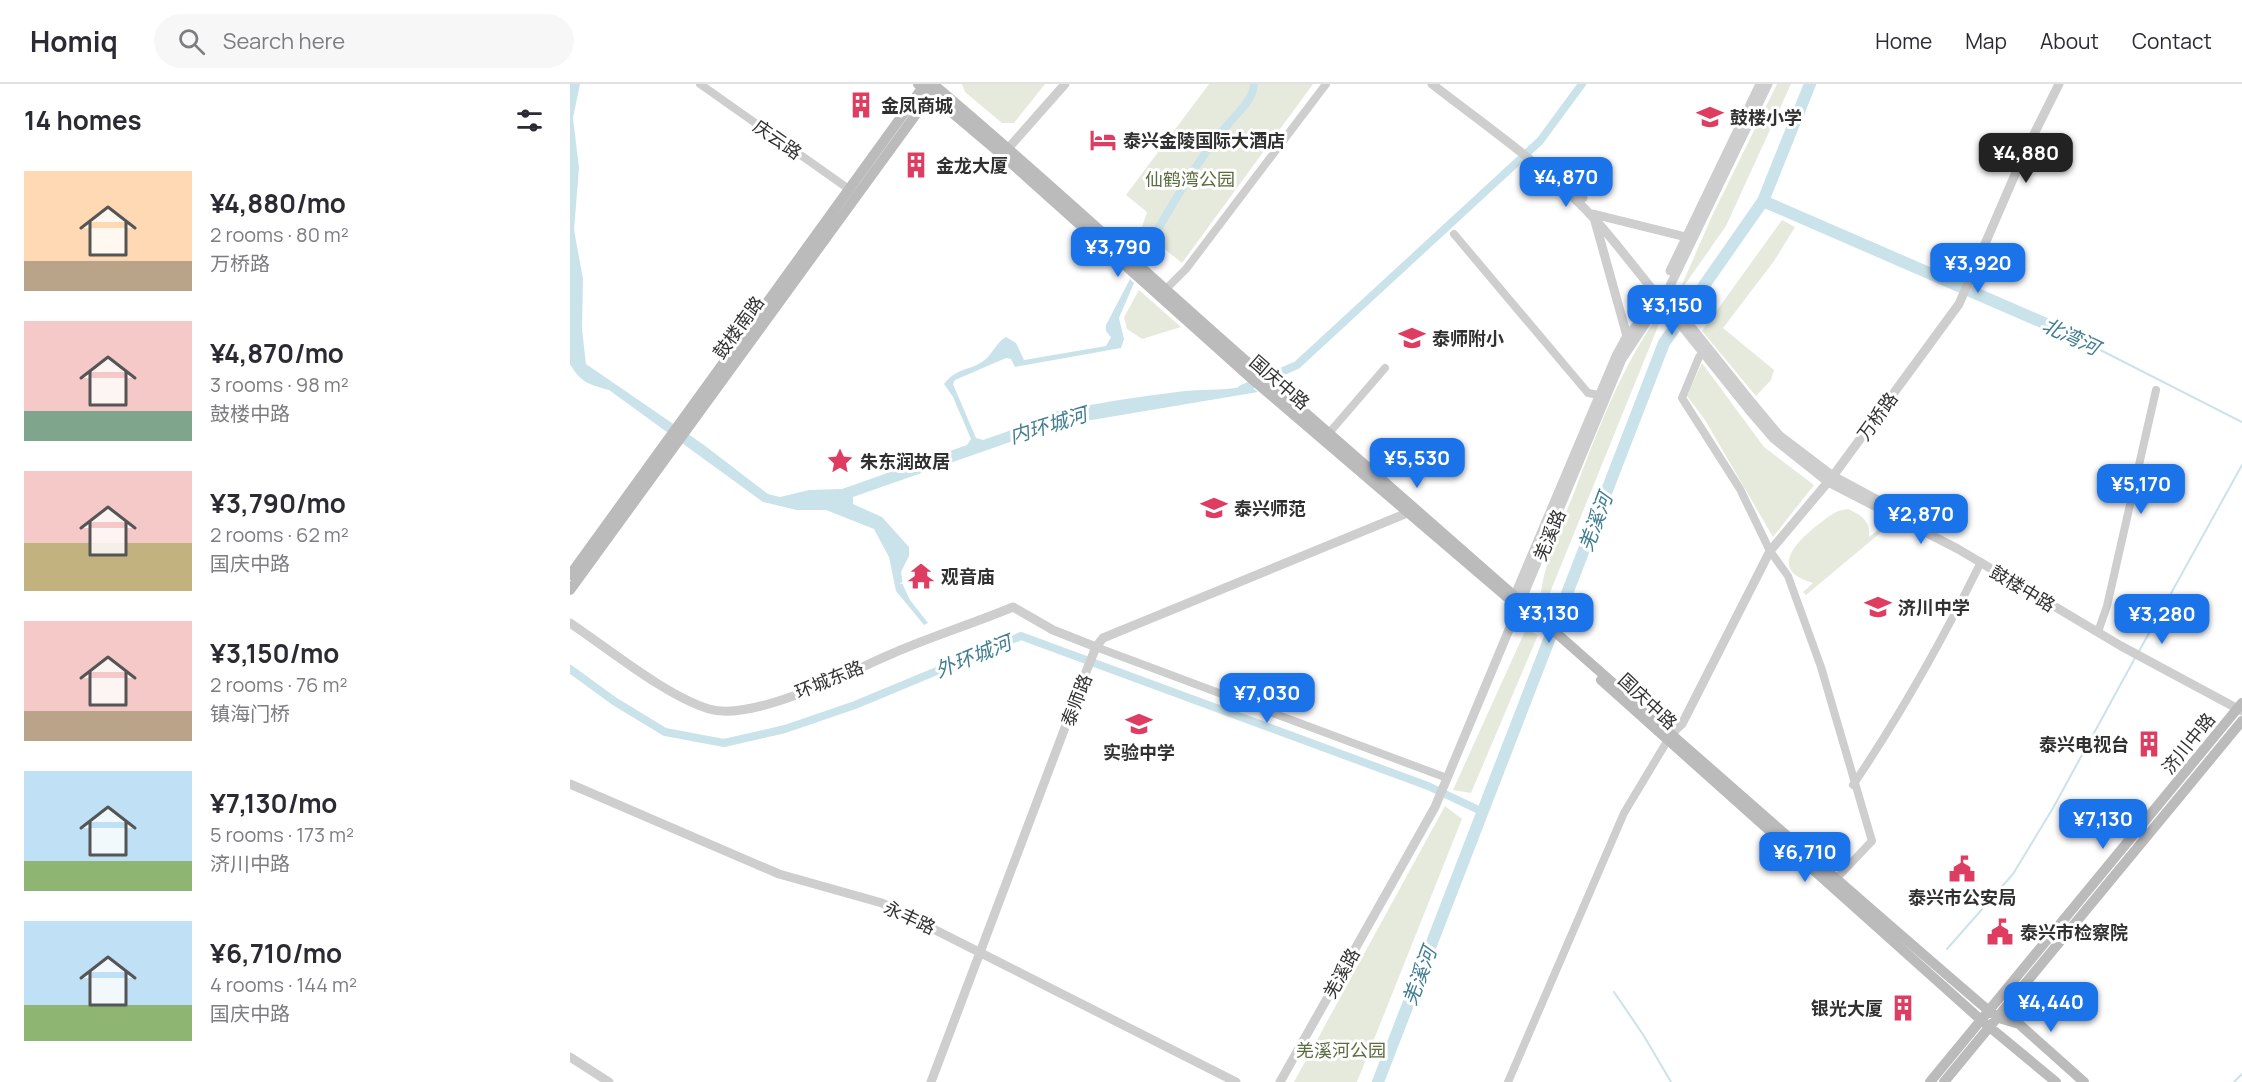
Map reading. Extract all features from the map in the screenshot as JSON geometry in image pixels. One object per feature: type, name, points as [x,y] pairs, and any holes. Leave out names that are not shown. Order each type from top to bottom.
[{"type":"main road","name":"鼓楼南路","points":[[570,590],[683,423],[926,86]]},
{"type":"main road","name":"国庆中路","points":[[926,86],[1166,290],[1257,377]]},
{"type":"main road","name":"国庆中路","points":[[1005,151],[1406,513],[1535,616],[1981,1020],[2056,1082]]},
{"type":"main road","name":"国庆中路","points":[[1272,390],[1329,433],[1417,509],[1517,601]]},
{"type":"main road","name":"鼓楼南路","points":[[570,575],[670,442]]},
{"type":"main road","name":"济川中路","points":[[1930,1082],[2241,706]]},
{"type":"main road","name":"济川中路","points":[[1944,1082],[2242,721]]},
{"type":"main road","name":"国庆中路","points":[[1669,738],[1989,1011],[1998,1018],[2019,1024],[2084,1082]]},
{"type":"street","name":"庆云路","points":[[700,84],[852,191]]},
{"type":"street","points":[[1005,151],[1065,84]]},
{"type":"street","points":[[1166,290],[1186,270],[1326,84]]},
{"type":"street","points":[[1432,84],[1527,154]]},
{"type":"street","points":[[1441,84],[1527,154]]},
{"type":"street","name":"羌溪路","points":[[1630,338],[1655,313],[1760,84]]},
{"type":"street","name":"羌溪路","points":[[1281,1082],[1435,807],[1517,601],[1603,395],[1630,338],[1664,286],[1688,241],[1768,84]]},
{"type":"street","name":"万桥路","points":[[1669,738],[1682,724],[1770,551],[1830,479],[1959,304],[2024,156],[2059,84]]},
{"type":"street","name":"鼓楼中路","points":[[1527,154],[1572,187],[1751,407],[1774,439],[1830,479],[2123,644],[2241,706]]},
{"type":"street","points":[[1596,215],[1688,241]]},
{"type":"street","points":[[1596,215],[1630,338]]},
{"type":"street","points":[[1640,321],[1633,322],[1628,318],[1604,240],[1616,239],[1621,227],[1688,241]]},
{"type":"street","points":[[1454,234],[1588,393],[1603,395]]},
{"type":"street","points":[[1699,357],[1682,398],[1740,489],[1770,551],[1788,576],[1839,725],[1853,785],[1872,841],[1835,880]]},
{"type":"street","points":[[1329,433],[1385,368]]},
{"type":"street","points":[[1830,479],[1984,558],[2099,629],[2156,390]]},
{"type":"street","points":[[1417,509],[1103,638],[1095,650],[1447,778]]},
{"type":"street","points":[[1853,785],[1889,732],[1914,685],[1941,644],[1981,562]]},
{"type":"street","name":"环城东路","points":[[570,623],[658,684],[710,709],[736,711],[757,707],[807,690],[904,648],[1014,607],[1053,630],[1095,650]]},
{"type":"street","name":"泰师路","points":[[932,1082],[1095,650]]},
{"type":"street","points":[[1508,1082],[1624,813],[1669,738]]},
{"type":"street","name":"永丰路","points":[[570,784],[779,874],[882,903],[1236,1082]]},
{"type":"street","points":[[570,1057],[609,1082]]},
{"type":"green space","points":[[962,84],[1045,84],[1014,123],[1002,123],[965,92]]},
{"type":"green space","name":"仙鹤湾公园","points":[[1209,84],[1313,84],[1182,263],[1141,230],[1147,212],[1126,195]]},
{"type":"green space","points":[[1777,84],[1791,84],[1726,226],[1677,296],[1712,216]]},
{"type":"green space","points":[[1782,220],[1795,227],[1774,261],[1723,328],[1774,370],[1771,380],[1756,396],[1702,331]]},
{"type":"green space","points":[[1139,290],[1181,327],[1142,339],[1127,329],[1124,317]]},
{"type":"green space","points":[[1653,323],[1659,324],[1547,600],[1540,597],[1545,570],[1558,531],[1599,427],[1629,363]]},
{"type":"green space","points":[[1702,363],[1764,447],[1814,485],[1773,537],[1705,420],[1687,396]]},
{"type":"green space","points":[[1848,509],[1867,523],[1869,537],[1882,527],[1885,529],[1806,595],[1803,592],[1813,583],[1792,572],[1789,565],[1793,549],[1827,518],[1838,511]]},
{"type":"green space","points":[[1526,629],[1538,635],[1471,793],[1453,790]]},
{"type":"green space","name":"羌溪河公园","points":[[1445,806],[1462,819],[1357,1082],[1294,1082]]},
{"type":"water","points":[[570,84],[580,84],[573,118],[579,168],[574,230],[583,279],[582,329],[586,364],[704,445],[768,494],[780,497],[809,490],[842,489],[967,445],[971,439],[953,397],[944,384],[958,372],[982,362],[1006,337],[1016,343],[1024,360],[1106,346],[1111,337],[1106,331],[1106,325],[1130,279],[1134,283],[1119,318],[1124,339],[1121,348],[1015,367],[1011,359],[1006,358],[955,380],[953,384],[976,438],[983,440],[1049,417],[1053,412],[1119,400],[1249,385],[1258,392],[1056,426],[853,497],[853,504],[882,517],[909,547],[909,556],[901,572],[903,585],[910,600],[928,623],[924,625],[896,591],[889,557],[874,529],[826,510],[797,510],[763,502],[609,390],[586,382],[570,364]]},
{"type":"waterway","points":[[1150,242],[1197,165],[1249,100],[1254,84]]},
{"type":"waterway","name":"内环城河","points":[[1242,389],[1297,365],[1540,141],[1582,84]]},
{"type":"waterway","name":"羌溪河","points":[[1378,1082],[1664,343],[1763,201],[1810,84]]},
{"type":"waterway","name":"北湾河","points":[[1763,201],[2067,333]]},
{"type":"waterway","name":"北湾河","points":[[2067,333],[2242,422]]},
{"type":"waterway","points":[[2138,653],[2242,465]]},
{"type":"waterway","name":"外环城河","points":[[570,669],[614,701],[665,732],[724,743],[785,729],[855,705],[1021,636],[1428,786],[1483,812]]},
{"type":"waterway","points":[[1947,949],[2013,874],[2053,808],[2135,658]]},
{"type":"waterway","points":[[1614,992],[1644,1036],[1671,1082]]},
{"type":"waterway","points":[[2234,1082],[2242,1074]]},
{"type":"place","name":"金凤商城","points":[[861,105]]},
{"type":"place","name":"鼓楼小学","points":[[1710,117]]},
{"type":"place","name":"泰兴金陵国际大酒店","points":[[1103,140]]},
{"type":"place","name":"金龙大厦","points":[[916,165]]},
{"type":"place","name":"泰师附小","points":[[1412,338]]},
{"type":"place","name":"朱东润故居","points":[[840,461]]},
{"type":"place","name":"泰兴师范","points":[[1214,508]]},
{"type":"place","name":"观音庙","points":[[921,576]]},
{"type":"place","name":"济川中学","points":[[1878,607]]},
{"type":"place","name":"实验中学","points":[[1139,724]]},
{"type":"place","name":"泰兴电视台","points":[[2149,744]]},
{"type":"place","name":"泰兴市公安局","points":[[1962,869]]},
{"type":"place","name":"泰兴市检察院","points":[[2000,932]]},
{"type":"place","name":"银光大厦","points":[[1903,1008]]}]
